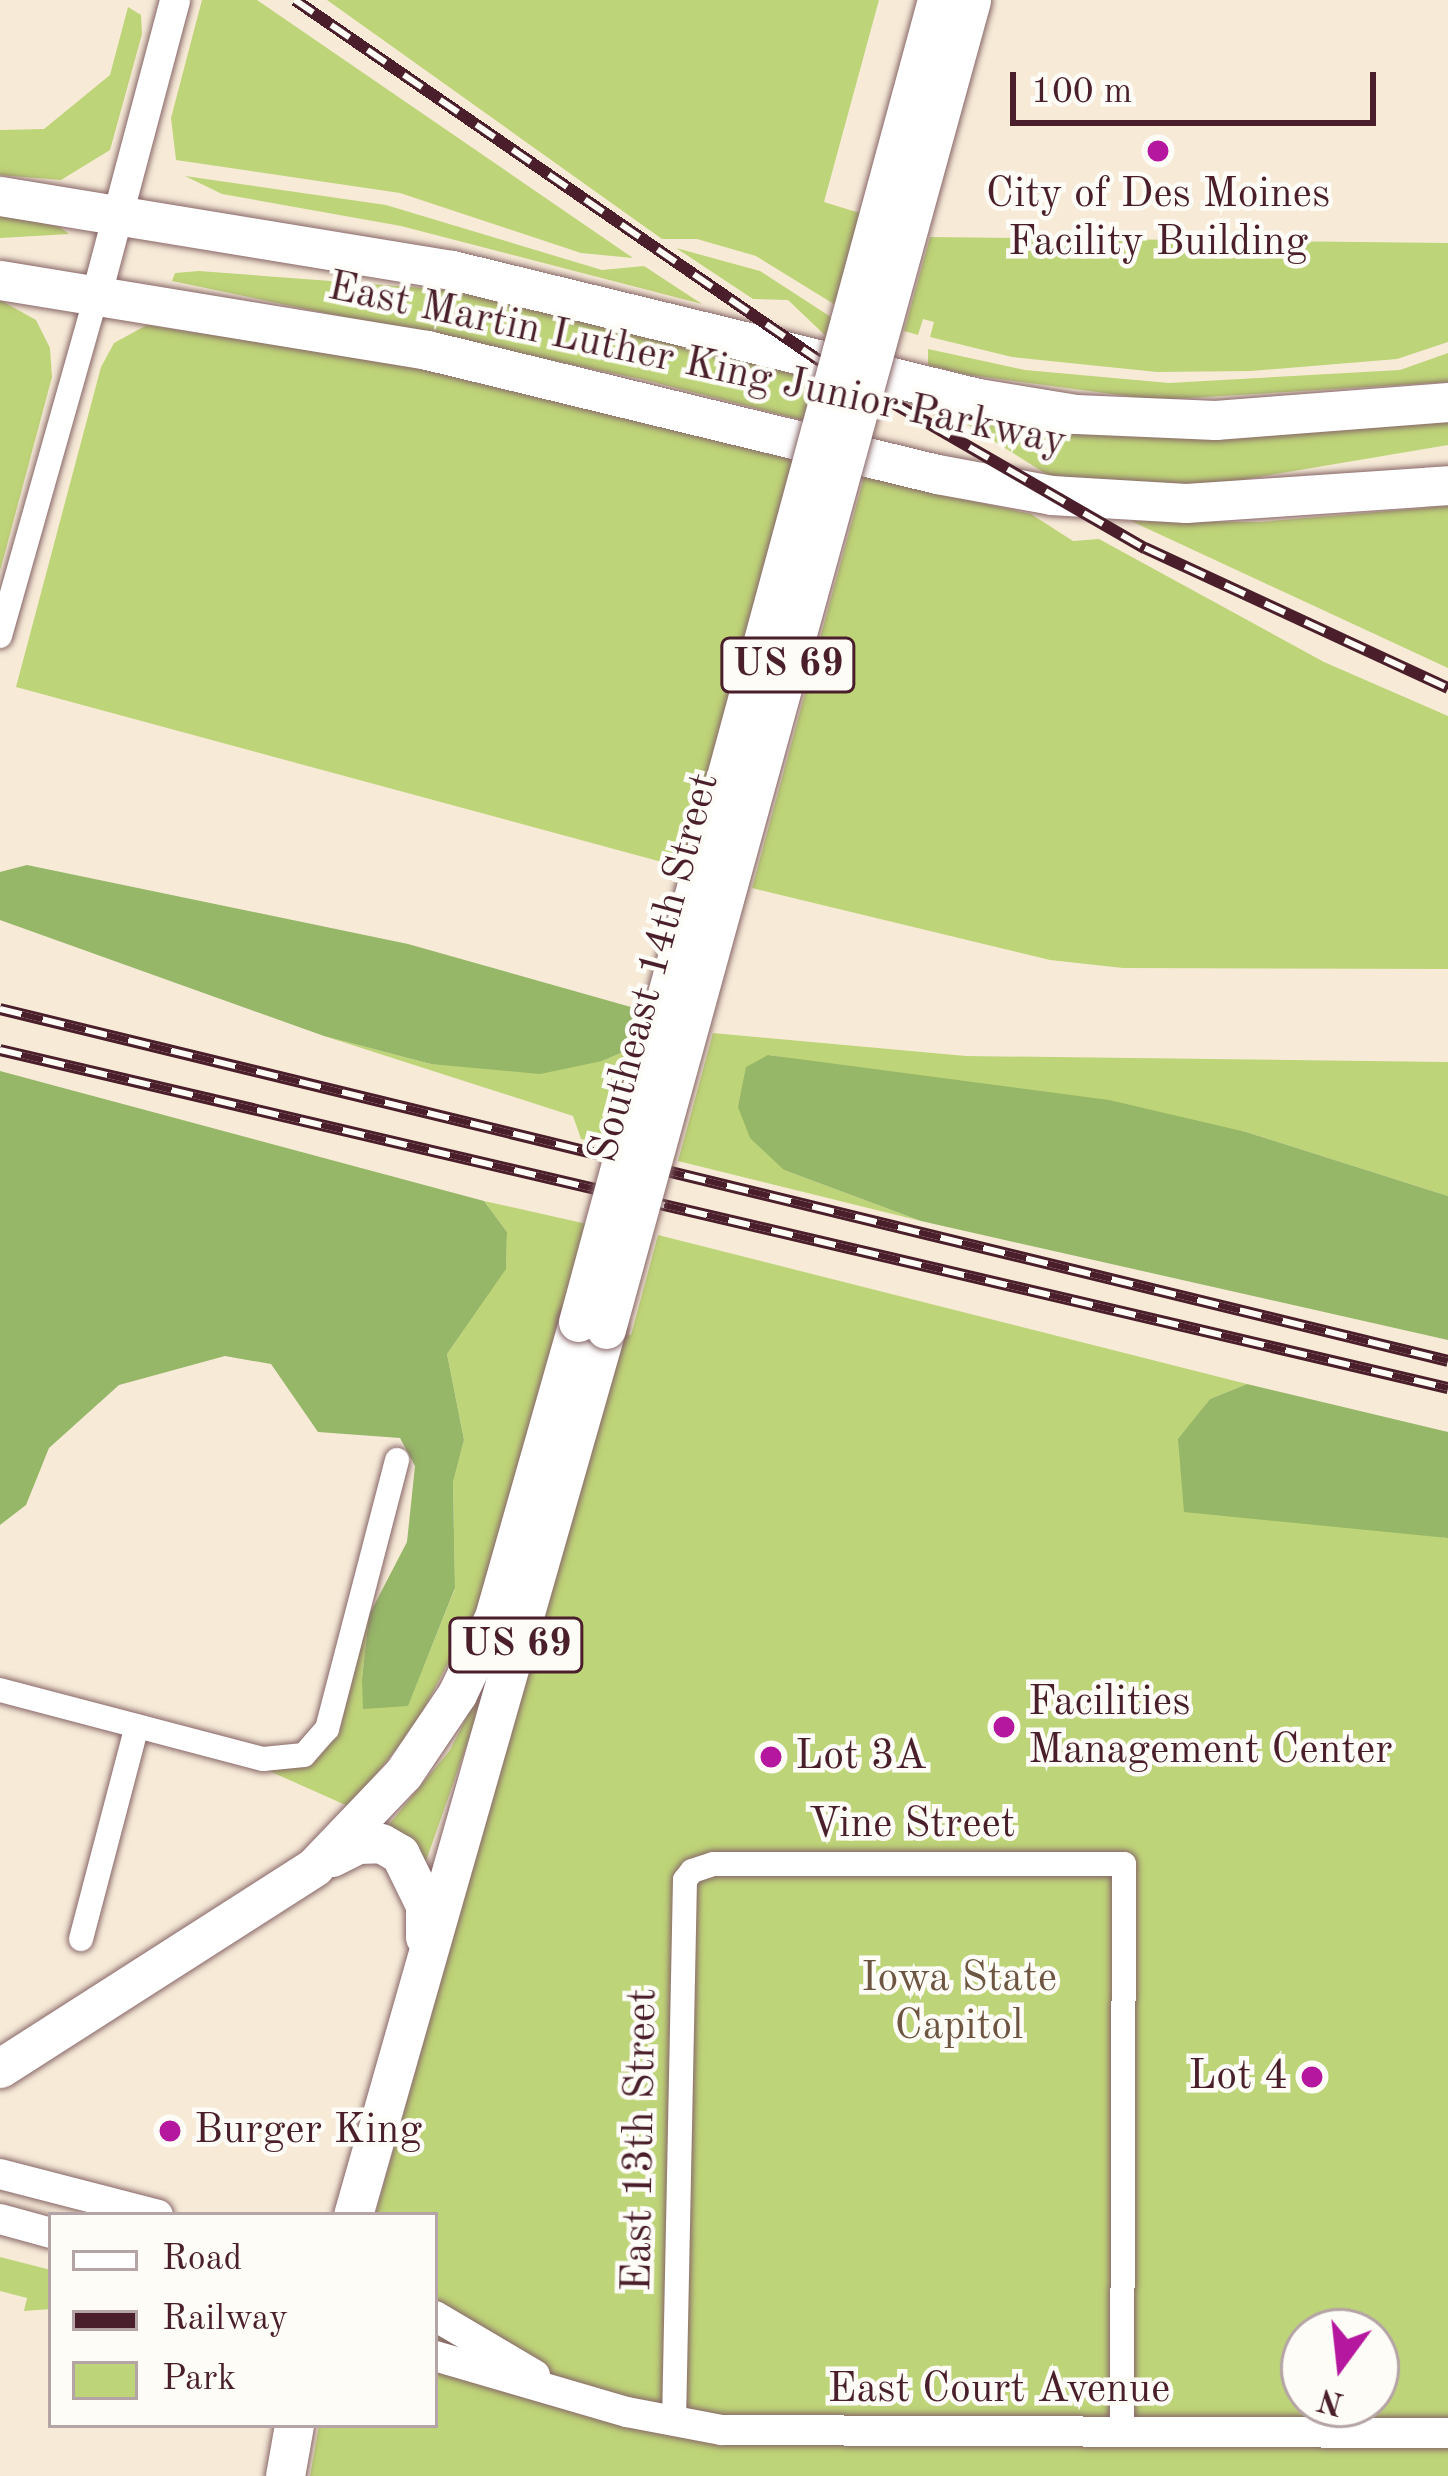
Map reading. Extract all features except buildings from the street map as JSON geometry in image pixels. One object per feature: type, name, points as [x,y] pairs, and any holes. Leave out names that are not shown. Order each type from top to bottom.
[{"type":"main road","name":"Southeast 14th Street","points":[[425,1960],[937,0]]},
{"type":"main road","name":"Southeast 14th Street","points":[[314,1867],[404,1774],[470,1672],[513,1559],[592,1326],[970,0]]},
{"type":"main road","name":"East Martin Luther King Junior Parkway","points":[[0,196],[452,269],[978,398],[1076,414],[1215,420],[1448,402]]},
{"type":"main road","name":"East Martin Luther King Junior Parkway","points":[[0,280],[449,354],[937,475],[1051,494],[1186,503],[1448,485]]},
{"type":"main road","points":[[314,1867],[357,1844],[381,1843],[400,1854],[424,1904],[425,1960]]},
{"type":"main road","name":"US 69","points":[[0,2068],[314,1867]]},
{"type":"main road","name":"US 69","points":[[354,2212],[425,1960]]},
{"type":"main road","points":[[285,2476],[293,2428]]},
{"type":"street","points":[[0,636],[175,0]]},
{"type":"street","points":[[0,1690],[262,1759],[304,1755],[327,1730],[397,1460]]},
{"type":"street","points":[[81,1939],[137,1726]]},
{"type":"street","name":"Vine Street","points":[[701,1866],[1124,1864],[1122,2432]]},
{"type":"street","name":"East 13th Street","points":[[674,2422],[685,1880],[701,1866]]},
{"type":"street","points":[[0,2174],[146,2212]]},
{"type":"street","points":[[0,2219],[48,2232]]},
{"type":"street","name":"East Court Avenue","points":[[438,2318],[555,2389]]},
{"type":"street","name":"East Court Avenue","points":[[438,2357],[674,2422],[722,2430],[1448,2433]]},
{"type":"green space","points":[[202,0],[257,0],[633,258],[581,253],[400,193],[176,160],[171,118]]},
{"type":"green space","points":[[327,0],[879,0],[824,202],[863,214],[837,306],[756,256],[697,239],[662,239]]},
{"type":"green space","points":[[128,7],[141,15],[142,34],[110,150],[61,180],[0,175],[0,130],[44,129],[110,75]]},
{"type":"green space","points":[[185,176],[386,205],[602,270],[644,266],[702,304],[401,226],[222,194]]},
{"type":"green space","points":[[0,214],[60,227],[69,234],[0,238]]},
{"type":"green space","points":[[930,237],[1448,243],[1448,342],[1397,359],[1251,371],[1157,372],[1012,357],[930,337],[934,322],[923,319],[918,335],[904,331]]},
{"type":"green space","points":[[676,248],[760,271],[834,319],[829,339],[788,300],[753,299]]},
{"type":"green space","points":[[175,273],[464,291],[818,376],[806,421],[645,380],[172,281]]},
{"type":"green space","points":[[0,300],[36,320],[50,348],[52,377],[0,571]]},
{"type":"green space","points":[[147,325],[402,365],[795,458],[684,868],[16,687],[101,367],[114,343]]},
{"type":"green space","points":[[928,349],[1025,370],[1169,383],[1400,370],[1448,353],[1448,382],[1157,400],[969,375],[928,365]]},
{"type":"green space","points":[[943,409],[1136,436],[1448,421],[1448,445],[1217,484],[1136,484],[1048,475]]},
{"type":"green space","points":[[864,477],[1031,514],[1073,541],[1099,539],[1324,662],[1448,716],[1448,969],[1123,968],[1050,960],[752,888]]},
{"type":"green space","points":[[1448,506],[1448,668],[1131,521],[1259,522]]},
{"type":"green space","points":[[27,865],[408,944],[645,1011],[635,1047],[602,1061],[540,1074],[431,1064],[324,1036],[0,920],[0,872]]},
{"type":"green space","points":[[713,1033],[966,1056],[1448,1062],[1448,1196],[1246,1132],[769,1055],[784,1170],[921,1221],[678,1161]]},
{"type":"green space","points":[[324,1036],[431,1064],[602,1061],[635,1047],[608,1146],[581,1139],[573,1116]]},
{"type":"green space","points":[[768,1055],[1109,1100],[1246,1132],[1448,1196],[1448,1340],[921,1221],[784,1170],[750,1138],[738,1107],[746,1067]]},
{"type":"green space","points":[[0,1071],[484,1201],[507,1232],[506,1269],[447,1354],[464,1440],[453,1482],[455,1588],[408,1706],[363,1709],[362,1679],[369,1615],[407,1542],[415,1466],[400,1438],[318,1432],[271,1364],[225,1356],[119,1385],[49,1448],[26,1505],[0,1525]]},
{"type":"green space","points":[[484,1201],[587,1224],[477,1608],[416,1724],[350,1807],[267,1770],[311,1762],[339,1733],[369,1615],[362,1679],[408,1705],[455,1589],[453,1481],[464,1440],[447,1354],[506,1268],[507,1232]]},
{"type":"green space","name":"Iowa State Capitol","points":[[658,1235],[1247,1384],[1210,1399],[1179,1439],[1374,1528],[1448,1538],[1448,2476],[310,2476],[318,2428],[438,2428],[438,2212],[376,2212],[623,1334],[631,1335]]},
{"type":"green space","points":[[1247,1384],[1448,1432],[1448,1538],[1184,1512],[1178,1439],[1210,1399]]},
{"type":"green space","points":[[476,1699],[482,1701],[426,1861],[382,1833],[450,1750]]},
{"type":"green space","points":[[0,2257],[48,2269],[48,2309],[24,2311],[27,2298],[0,2291]]},
{"type":"railway","points":[[295,0],[817,359],[1145,548],[1448,688]]},
{"type":"railway","points":[[0,1009],[1448,1361]]},
{"type":"railway","points":[[0,1050],[1448,1388]]},
{"type":"place","name":"City of Des Moines Facility Building","points":[[1158,151]]},
{"type":"place","name":"Facilities Management Center","points":[[1004,1727]]},
{"type":"place","name":"Lot 3A","points":[[771,1757]]},
{"type":"place","name":"Lot 4","points":[[1312,2077]]},
{"type":"place","name":"Burger King","points":[[170,2131]]}]
